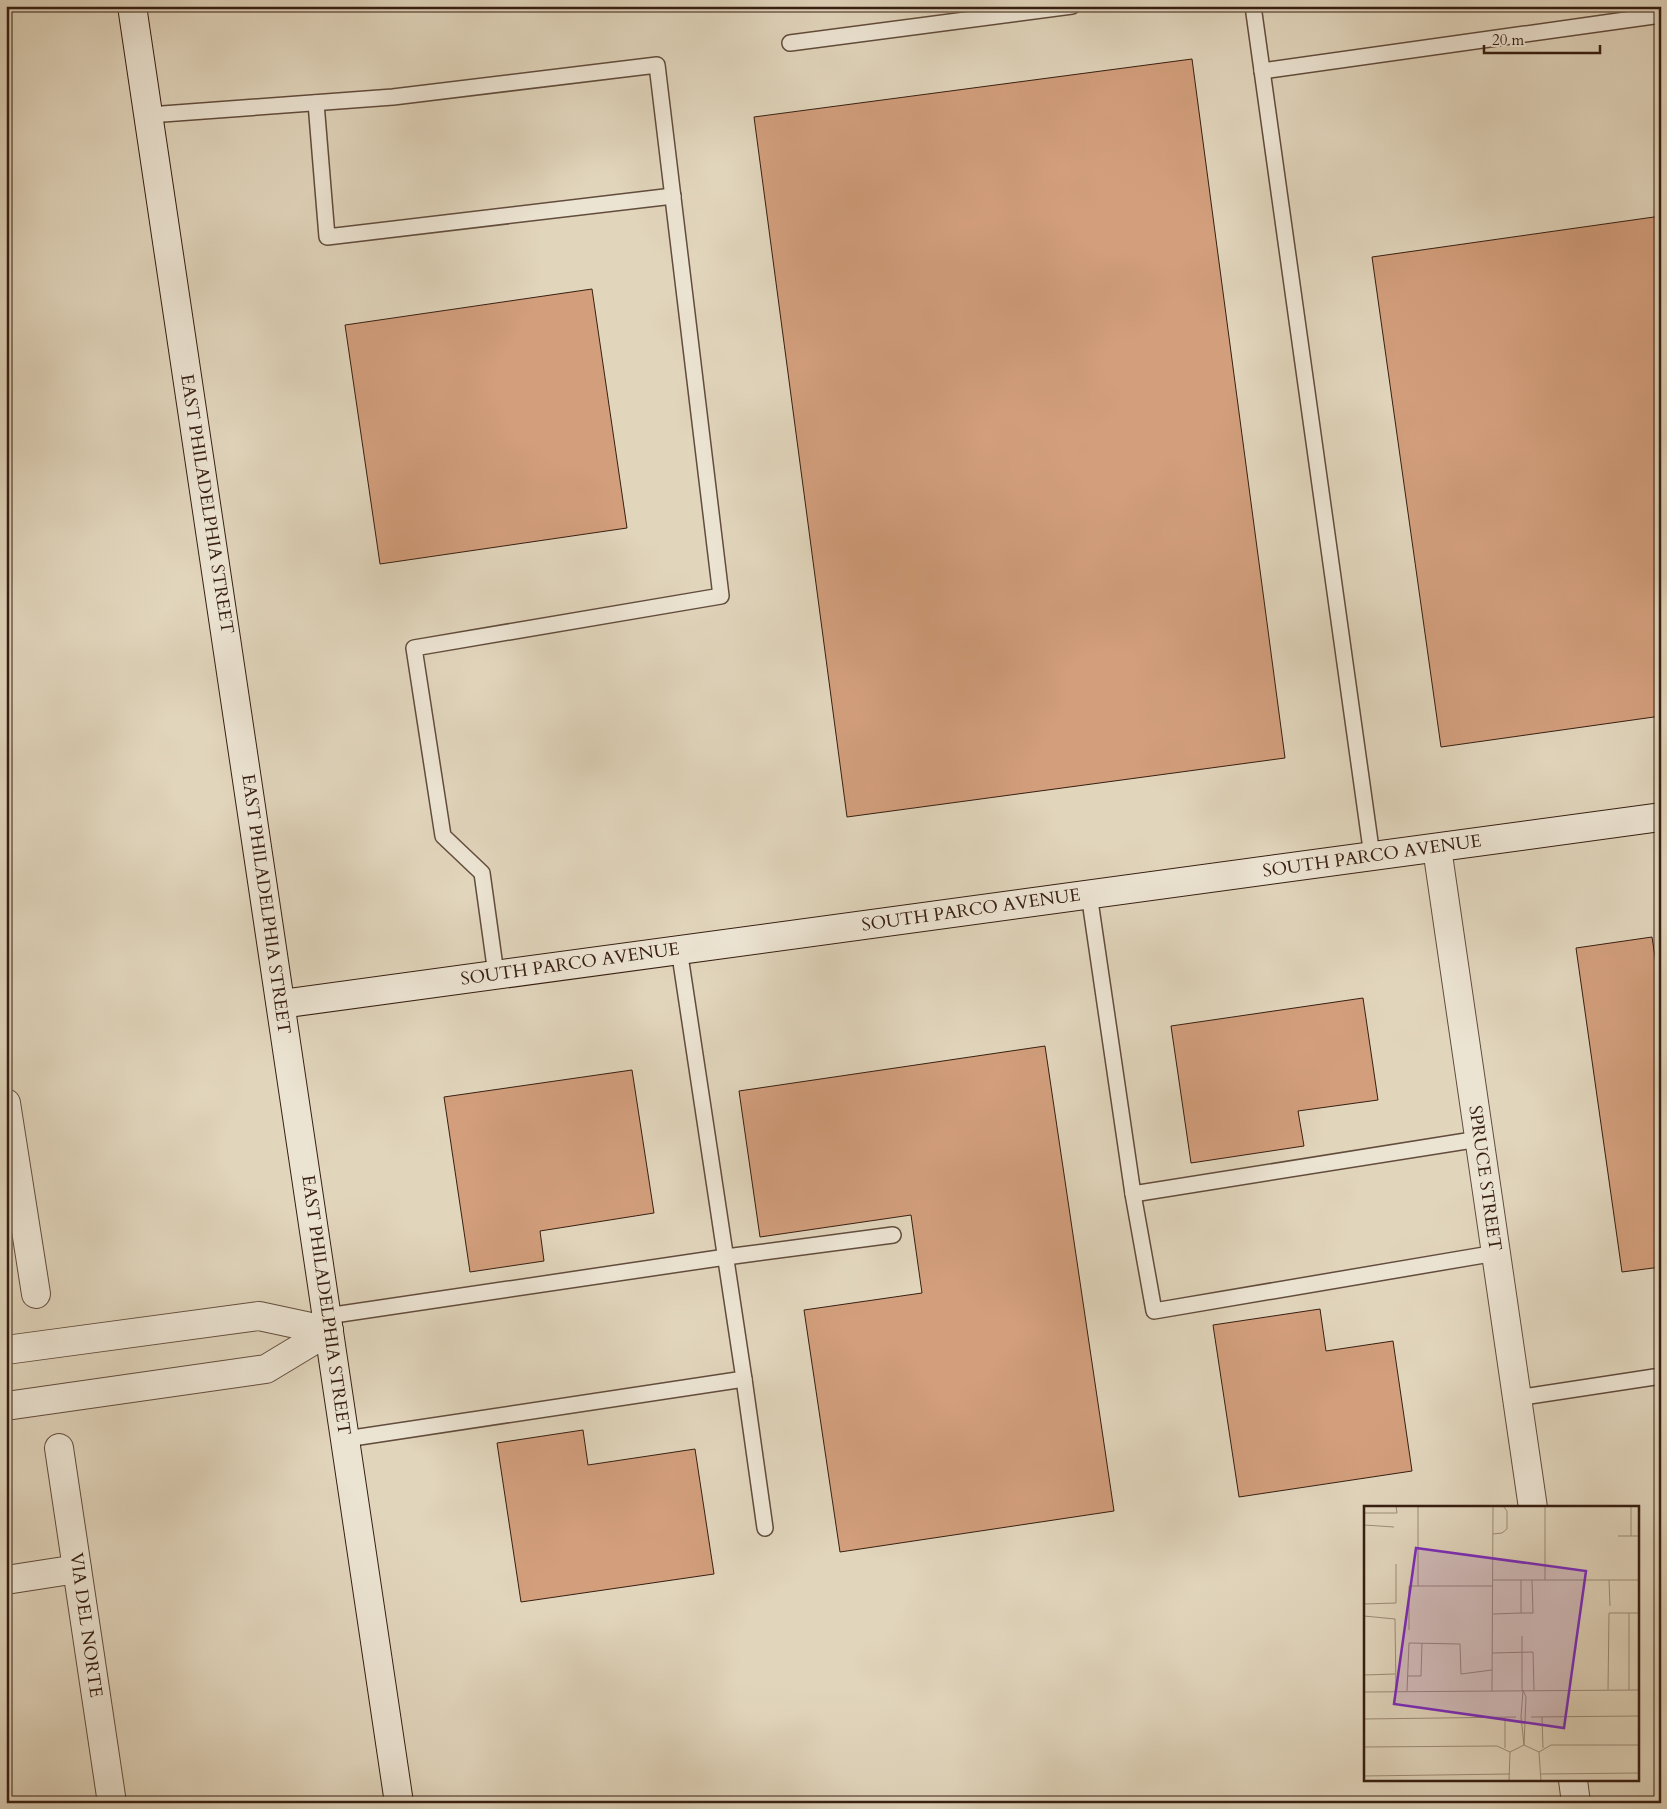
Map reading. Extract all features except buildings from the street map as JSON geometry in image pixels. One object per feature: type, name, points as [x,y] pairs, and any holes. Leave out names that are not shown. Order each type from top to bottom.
[{"type":"street","name":"EAST PHILADELPHIA STREET","points":[[132,6],[399,1803]]},
{"type":"street","name":"SOUTH PARCO AVENUE","points":[[281,1004],[1661,816]]},
{"type":"street","name":"SPRUCE STREET","points":[[1436,848],[1533,1506]]},
{"type":"street","points":[[6,1103],[11,1174],[36,1294]]},
{"type":"street","points":[[6,1350],[259,1316],[328,1323]]},
{"type":"street","points":[[6,1406],[266,1369],[328,1323]]},
{"type":"street","name":"VIA DEL NORTE","points":[[59,1448],[112,1803]]},
{"type":"street","points":[[6,1580],[77,1569]]},
{"type":"street","points":[[1573,1782],[1576,1803]]},
{"type":"lane","points":[[790,43],[1072,6]]},
{"type":"lane","points":[[1252,6],[1372,856]]},
{"type":"lane","points":[[1262,71],[1661,15]]},
{"type":"lane","points":[[148,115],[393,97],[656,65],[721,596],[414,648],[442,836],[482,873],[496,974]]},
{"type":"lane","points":[[316,104],[327,237],[673,196]]},
{"type":"lane","points":[[1089,894],[1133,1194],[1154,1311],[1496,1253]]},
{"type":"lane","points":[[679,949],[765,1528]]},
{"type":"lane","points":[[1133,1194],[1480,1139]]},
{"type":"lane","points":[[328,1323],[726,1257],[893,1235]]},
{"type":"lane","points":[[1517,1398],[1661,1376]]},
{"type":"lane","points":[[346,1439],[744,1378]]}]
